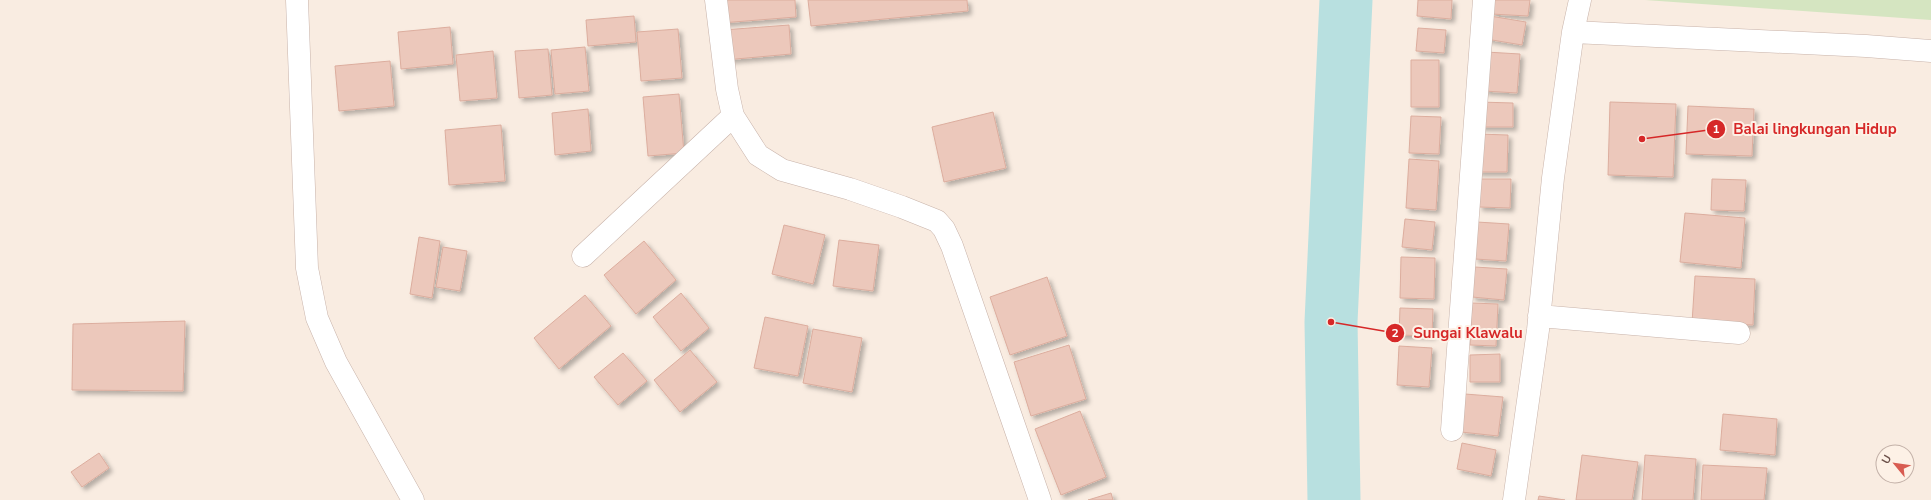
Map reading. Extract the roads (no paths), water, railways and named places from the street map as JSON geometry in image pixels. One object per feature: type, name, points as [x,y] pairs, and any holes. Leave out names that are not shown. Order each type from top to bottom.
[{"type":"street","points":[[297,0],[308,268],[317,318],[336,362],[413,500]]},
{"type":"street","points":[[716,0],[727,89],[733,116],[758,155],[782,170],[850,189],[902,207],[937,222],[944,229],[952,246],[1040,500]]},
{"type":"street","points":[[1452,430],[1484,0]]},
{"type":"street","points":[[1514,500],[1539,316],[1553,178],[1573,32],[1580,0]]},
{"type":"street","points":[[1573,32],[1866,46],[1931,51]]},
{"type":"street","points":[[583,256],[733,116]]},
{"type":"street","points":[[1539,316],[1739,333]]},
{"type":"waterway","points":[[1334,500],[1331,322],[1346,0]]},
{"type":"place","name":"Balai lingkungan Hidup","points":[[1642,139]]},
{"type":"place","name":"Sungai Klawalu","points":[[1331,322]]}]
